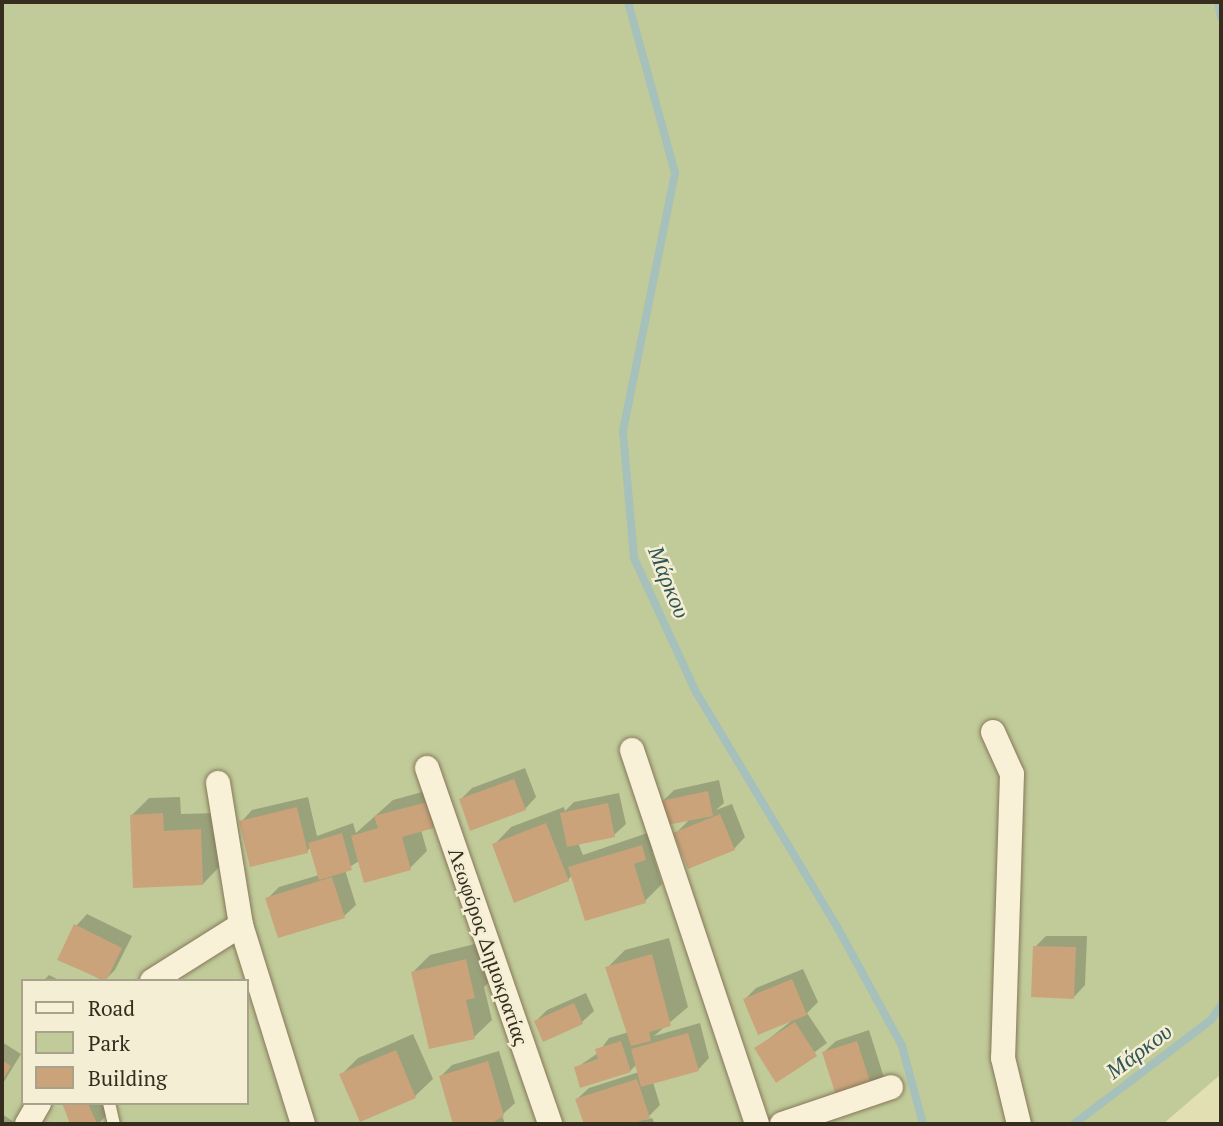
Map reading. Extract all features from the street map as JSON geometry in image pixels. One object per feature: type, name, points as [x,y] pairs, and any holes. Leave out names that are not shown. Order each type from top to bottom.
[{"type":"street","points":[[993,732],[1012,774],[1003,1058],[1019,1124]]},
{"type":"street","points":[[632,750],[757,1124]]},
{"type":"street","name":"Λεωφόρος Δημοκρατίας","points":[[427,768],[550,1124]]},
{"type":"street","points":[[218,783],[241,925],[303,1124]]},
{"type":"street","points":[[155,979],[241,925]]},
{"type":"street","points":[[782,1124],[891,1087]]},
{"type":"street","points":[[27,1124],[38,1105]]},
{"type":"lane","points":[[109,1105],[114,1124]]},
{"type":"shaded area","points":[[1221,1068],[1221,1124],[1159,1124]]},
{"type":"green space","points":[[2,2],[1221,2],[1221,1074],[1163,1124],[2,1124]]},
{"type":"building","points":[[514,779],[526,810],[470,831],[459,799]]},
{"type":"building","points":[[708,791],[713,816],[667,825],[661,801]]},
{"type":"building","points":[[427,802],[434,828],[402,837],[411,870],[364,883],[351,836],[378,828],[374,816]]},
{"type":"building","points":[[608,803],[615,837],[567,847],[560,813]]},
{"type":"building","points":[[297,807],[308,853],[250,867],[239,821]]},
{"type":"building","points":[[163,813],[164,831],[201,829],[203,885],[133,888],[130,815]]},
{"type":"building","points":[[720,814],[735,850],[688,869],[673,833]]},
{"type":"building","points":[[546,823],[569,881],[514,903],[492,844]]},
{"type":"building","points":[[342,833],[352,870],[319,880],[308,843]]},
{"type":"building","points":[[642,845],[646,860],[634,864],[646,903],[585,921],[568,867]]},
{"type":"building","points":[[332,877],[345,918],[278,938],[265,898]]},
{"type":"building","points":[[74,924],[122,948],[107,979],[57,960]]},
{"type":"building","points":[[1033,946],[1076,947],[1074,999],[1031,997]]},
{"type":"building","points":[[652,954],[671,1026],[649,1032],[651,1041],[631,1046],[605,967]]},
{"type":"building","points":[[466,959],[475,998],[466,1000],[475,1039],[429,1049],[411,972]]},
{"type":"building","points":[[792,979],[807,1015],[758,1035],[743,999]]},
{"type":"building","points":[[574,1003],[583,1024],[543,1042],[534,1021]]},
{"type":"building","points":[[795,1022],[817,1056],[776,1083],[754,1048]]},
{"type":"building","points":[[688,1033],[699,1071],[641,1087],[631,1049]]},
{"type":"building","points":[[621,1041],[631,1072],[580,1088],[574,1067],[598,1059],[595,1049]]},
{"type":"building","points":[[857,1041],[875,1097],[840,1108],[822,1052]]},
{"type":"building","points":[[396,1050],[416,1098],[360,1122],[339,1074]]},
{"type":"building","points":[[2,1060],[11,1066],[2,1081]]},
{"type":"building","points":[[488,1061],[504,1116],[490,1124],[453,1124],[439,1076]]},
{"type":"building","points":[[637,1079],[650,1118],[631,1124],[584,1124],[575,1099]]},
{"type":"building","points":[[63,1105],[89,1105],[97,1124],[70,1124]]},
{"type":"waterway","name":"Μάρκου","points":[[628,2],[675,173],[623,432],[634,558],[696,692],[835,923],[902,1046],[923,1124]]},
{"type":"waterway","name":"Μάρκου","points":[[1218,2],[1221,18]]},
{"type":"waterway","name":"Μάρκου","points":[[1074,1124],[1211,1020],[1221,1005]]}]
